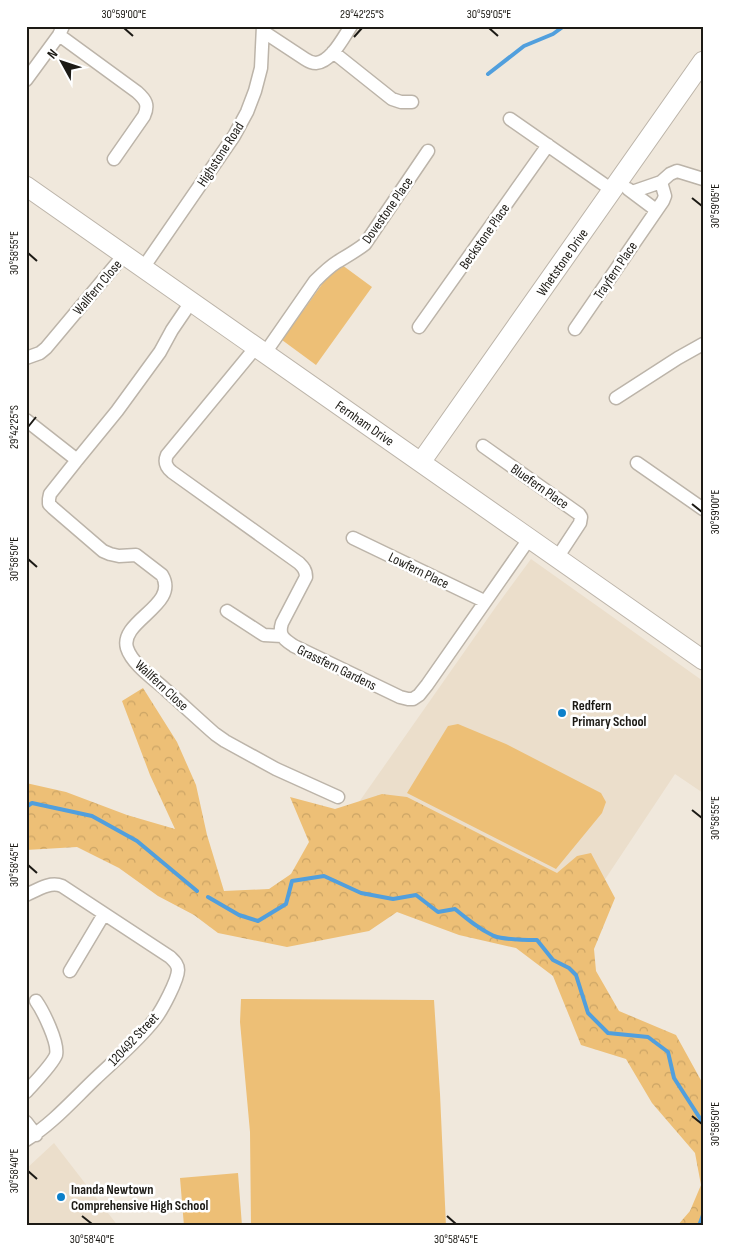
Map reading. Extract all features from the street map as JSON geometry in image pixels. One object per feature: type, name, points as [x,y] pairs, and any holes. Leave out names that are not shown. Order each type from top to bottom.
[{"type":"street","points":[[263,29],[311,62],[316,63],[323,61],[333,52],[351,26]]},
{"type":"street","name":"Highstone Road","points":[[144,268],[238,128],[255,91],[261,68],[263,29]]},
{"type":"street","points":[[26,80],[61,31],[138,92],[143,97],[147,108],[144,116],[114,159]]},
{"type":"street","points":[[333,52],[392,99],[405,103],[412,102]]},
{"type":"street","name":"Whetstone Drive","points":[[421,462],[621,188],[703,61]]},
{"type":"street","points":[[510,119],[548,145],[656,210]]},
{"type":"street","name":"Beckstone Place","points":[[419,327],[548,145]]},
{"type":"street","name":"Dovestone Place","points":[[260,350],[315,281],[336,263],[365,244],[428,151]]},
{"type":"street","points":[[621,188],[661,182],[677,171],[703,179]]},
{"type":"street","name":"Trayfern Place","points":[[575,329],[664,198],[661,182]]},
{"type":"street","name":"Fernham Drive","points":[[26,186],[703,660]]},
{"type":"street","name":"Wallfern Close","points":[[26,358],[40,353],[46,348],[124,255]]},
{"type":"street","name":"Wallfern Close","points":[[191,302],[160,352],[117,411],[50,494],[50,504],[103,551],[119,556],[136,555],[162,575],[165,589],[161,598],[128,636],[126,644],[128,650],[139,666],[225,742],[276,769],[338,797]]},
{"type":"street","points":[[616,398],[703,344]]},
{"type":"street","name":"Grassfern Gardens","points":[[260,350],[168,454],[166,466],[299,562],[303,567],[306,577],[280,630],[282,636],[294,646],[391,693],[408,699],[413,698],[419,695],[427,685],[484,601],[529,540]]},
{"type":"street","points":[[29,427],[77,460]]},
{"type":"street","name":"Bluefern Place","points":[[483,446],[581,517],[580,523],[557,558]]},
{"type":"street","points":[[637,463],[703,509]]},
{"type":"street","name":"Lowfern Place","points":[[353,538],[484,601]]},
{"type":"street","points":[[227,611],[264,635],[282,636]]},
{"type":"street","name":"120492 Street","points":[[26,895],[46,886],[57,884],[170,957],[177,964],[178,970],[173,987],[157,1017],[128,1048],[53,1120],[31,1137]]},
{"type":"street","points":[[70,971],[104,914]]},
{"type":"street","points":[[26,1092],[52,1061],[56,1053],[56,1046],[44,1013],[36,1001]]},
{"type":"street","points":[[26,1122],[31,1137]]},
{"type":"shaded area","name":"Redfern Primary School","points":[[531,559],[703,681],[703,793],[675,774],[584,911],[359,802]]},
{"type":"shaded area","name":"Inanda Newtown Comprehensive High School","points":[[54,1143],[118,1226],[26,1226],[26,1169]]},
{"type":"green space","points":[[338,262],[372,287],[316,365],[282,340]]},
{"type":"green space","points":[[143,688],[177,742],[196,785],[207,835],[224,891],[269,889],[291,874],[309,842],[290,797],[335,809],[382,794],[407,797],[557,873],[577,856],[591,853],[615,898],[594,949],[596,971],[619,1011],[676,1035],[703,1084],[703,1226],[677,1226],[690,1211],[701,1185],[695,1153],[652,1103],[626,1059],[581,1045],[553,976],[516,948],[459,935],[397,912],[369,931],[287,947],[218,933],[194,915],[158,896],[119,868],[77,847],[26,850],[26,783],[66,792],[127,815],[175,829],[150,775],[122,701]]},
{"type":"green space","points":[[458,724],[506,744],[601,793],[606,802],[602,813],[556,869],[407,793],[448,726]]},
{"type":"green space","points":[[241,999],[434,1000],[446,1226],[251,1226],[250,1132],[240,1022]]},
{"type":"green space","points":[[238,1173],[242,1226],[184,1226],[180,1178]]},
{"type":"waterway","points":[[488,74],[524,46],[553,34],[564,26]]},
{"type":"waterway","points":[[26,807],[32,803],[92,816],[137,841],[197,891]]},
{"type":"waterway","points":[[208,897],[239,915],[258,921],[286,904],[292,881],[324,876],[361,893],[393,899],[416,895],[438,912],[455,909],[478,927],[494,936],[509,939],[537,940],[553,960],[569,968],[576,975],[588,1013],[608,1033],[648,1037],[668,1052],[674,1078],[703,1123]]},
{"type":"waterway","points":[[699,1226],[703,1215]]},
{"type":"place","name":"Redfern Primary School","points":[[562,713]]},
{"type":"place","name":"Inanda Newtown Comprehensive High School","points":[[61,1197]]}]
